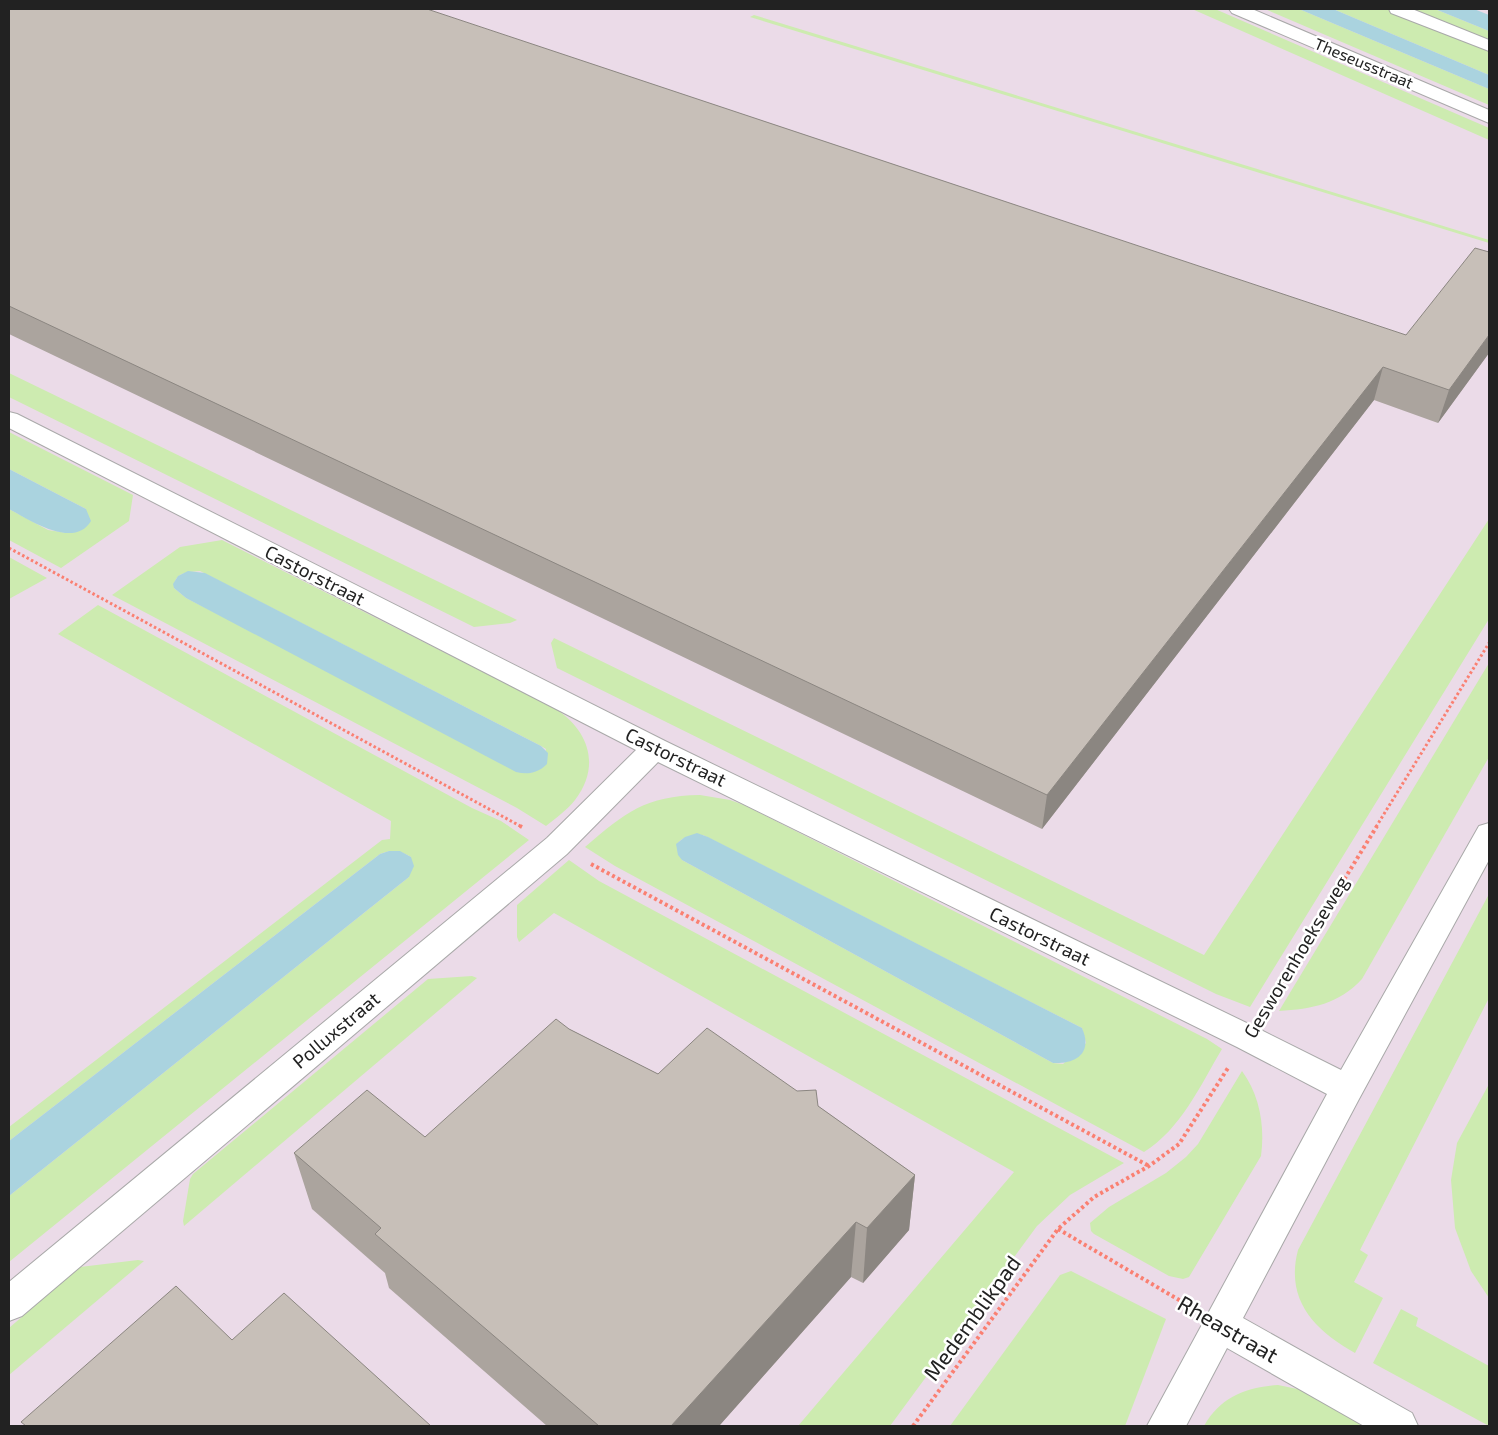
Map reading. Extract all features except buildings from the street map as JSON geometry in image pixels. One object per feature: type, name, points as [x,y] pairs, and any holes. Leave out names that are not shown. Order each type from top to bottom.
[{"type":"street","name":"Theseusstraat","points":[[1238,9],[1489,117]]},
{"type":"street","points":[[1397,9],[1489,46]]},
{"type":"street","name":"Castorstraat","points":[[9,419],[656,748],[1248,1038],[1347,1089]]},
{"type":"street","name":"Polluxstraat","points":[[9,1304],[557,846],[656,748]]},
{"type":"street","points":[[1166,1426],[1347,1089],[1489,834]]},
{"type":"street","name":"Rheastraat","points":[[1221,1325],[1399,1426]]},
{"type":"path","name":"Gesworenhoekseweg","points":[[1058,1229],[1094,1197],[1149,1166],[1179,1144],[1248,1038],[1295,956],[1489,643]]},
{"type":"path","name":"Rheastraat","points":[[1058,1229],[1221,1325]]},
{"type":"path","name":"Medemblikpad","points":[[913,1426],[1058,1229]]},
{"type":"shaded area","points":[[9,9],[1489,9],[1489,1426],[9,1426]]},
{"type":"green space","points":[[1192,9],[1215,9],[1489,128],[1489,140]]},
{"type":"green space","points":[[1265,9],[1299,9],[1489,89],[1489,105]]},
{"type":"green space","points":[[1333,9],[1386,9],[1489,51],[1489,75]]},
{"type":"green space","points":[[1410,9],[1435,9],[1489,31],[1489,41]]},
{"type":"green space","points":[[754,15],[1489,240],[1489,243],[750,17]]},
{"type":"green space","points":[[9,373],[517,620],[510,623],[474,627],[9,397]]},
{"type":"green space","points":[[9,432],[133,495],[129,521],[61,568],[9,540],[9,509],[48,530],[67,533],[86,509],[9,469]]},
{"type":"green space","points":[[1489,519],[1489,619],[1250,1007],[1216,994],[557,668],[551,643],[554,638],[1204,955]]},
{"type":"green space","points":[[222,540],[556,709],[577,728],[588,750],[588,775],[575,800],[546,826],[517,808],[112,595],[180,547]],"holes":[[[200,571],[546,749],[542,768],[530,773],[186,598],[174,588],[175,582],[182,574]]]},
{"type":"green space","points":[[9,557],[47,578],[9,599]]},
{"type":"green space","points":[[98,605],[472,808],[501,821],[529,840],[9,1262],[9,1196],[409,877],[411,857],[396,851],[380,854],[9,1141],[9,1127],[382,840],[390,839],[391,821],[58,634]]},
{"type":"green space","points":[[1489,663],[1489,757],[1362,979],[1344,994],[1324,1004],[1303,1009],[1279,1011]]},
{"type":"green space","points":[[700,795],[730,800],[744,805],[1207,1039],[1222,1049],[1189,1106],[1169,1131],[1144,1152],[615,866],[585,847],[625,815],[637,808],[681,796]],"holes":[[[703,835],[1082,1028],[1086,1043],[1063,1064],[1053,1063],[682,860],[677,844],[685,837]]]},
{"type":"green space","points":[[569,860],[599,881],[1124,1163],[1070,1195],[1037,1226],[890,1426],[798,1426],[1014,1172],[554,913],[519,942],[517,937],[517,905]]},
{"type":"green space","points":[[1489,894],[1489,998],[1360,1250],[1368,1255],[1354,1282],[1383,1298],[1355,1353],[1327,1334],[1306,1312],[1296,1284],[1295,1268],[1298,1250]]},
{"type":"green space","points":[[472,976],[477,978],[184,1226],[183,1221],[190,1179],[193,1174],[428,979]]},
{"type":"green space","points":[[1242,1071],[1253,1091],[1260,1112],[1261,1156],[1189,1277],[1183,1279],[1169,1276],[1094,1234],[1091,1231],[1090,1223],[1109,1207],[1166,1173],[1186,1157],[1198,1144]]},
{"type":"green space","points":[[1489,1084],[1489,1298],[1471,1271],[1455,1228],[1451,1180],[1457,1143]]},
{"type":"green space","points":[[138,1260],[144,1261],[9,1375],[9,1328],[80,1267]]},
{"type":"green space","points":[[1071,1271],[1166,1319],[1125,1426],[950,1426],[1060,1275]]},
{"type":"green space","points":[[1401,1309],[1418,1318],[1416,1326],[1489,1366],[1489,1426],[1373,1363]]},
{"type":"green space","points":[[1278,1385],[1312,1392],[1375,1426],[1204,1426],[1218,1408],[1235,1395],[1255,1388]]},
{"type":"water","points":[[1299,9],[1333,9],[1489,75],[1489,89]]},
{"type":"water","points":[[1435,9],[1474,9],[1489,15],[1489,31]]},
{"type":"water","points":[[9,469],[86,509],[91,521],[83,529],[74,533],[63,533],[39,525],[9,509]]},
{"type":"water","points":[[188,571],[205,573],[541,746],[548,753],[547,764],[533,772],[516,772],[186,598],[174,588],[173,584],[178,576]]},
{"type":"water","points":[[697,833],[1082,1028],[1085,1037],[1084,1050],[1075,1059],[1053,1063],[682,860],[678,855],[676,844],[685,837]]},
{"type":"water","points":[[389,851],[400,851],[411,857],[414,866],[409,877],[9,1196],[9,1141],[380,854]]}]
